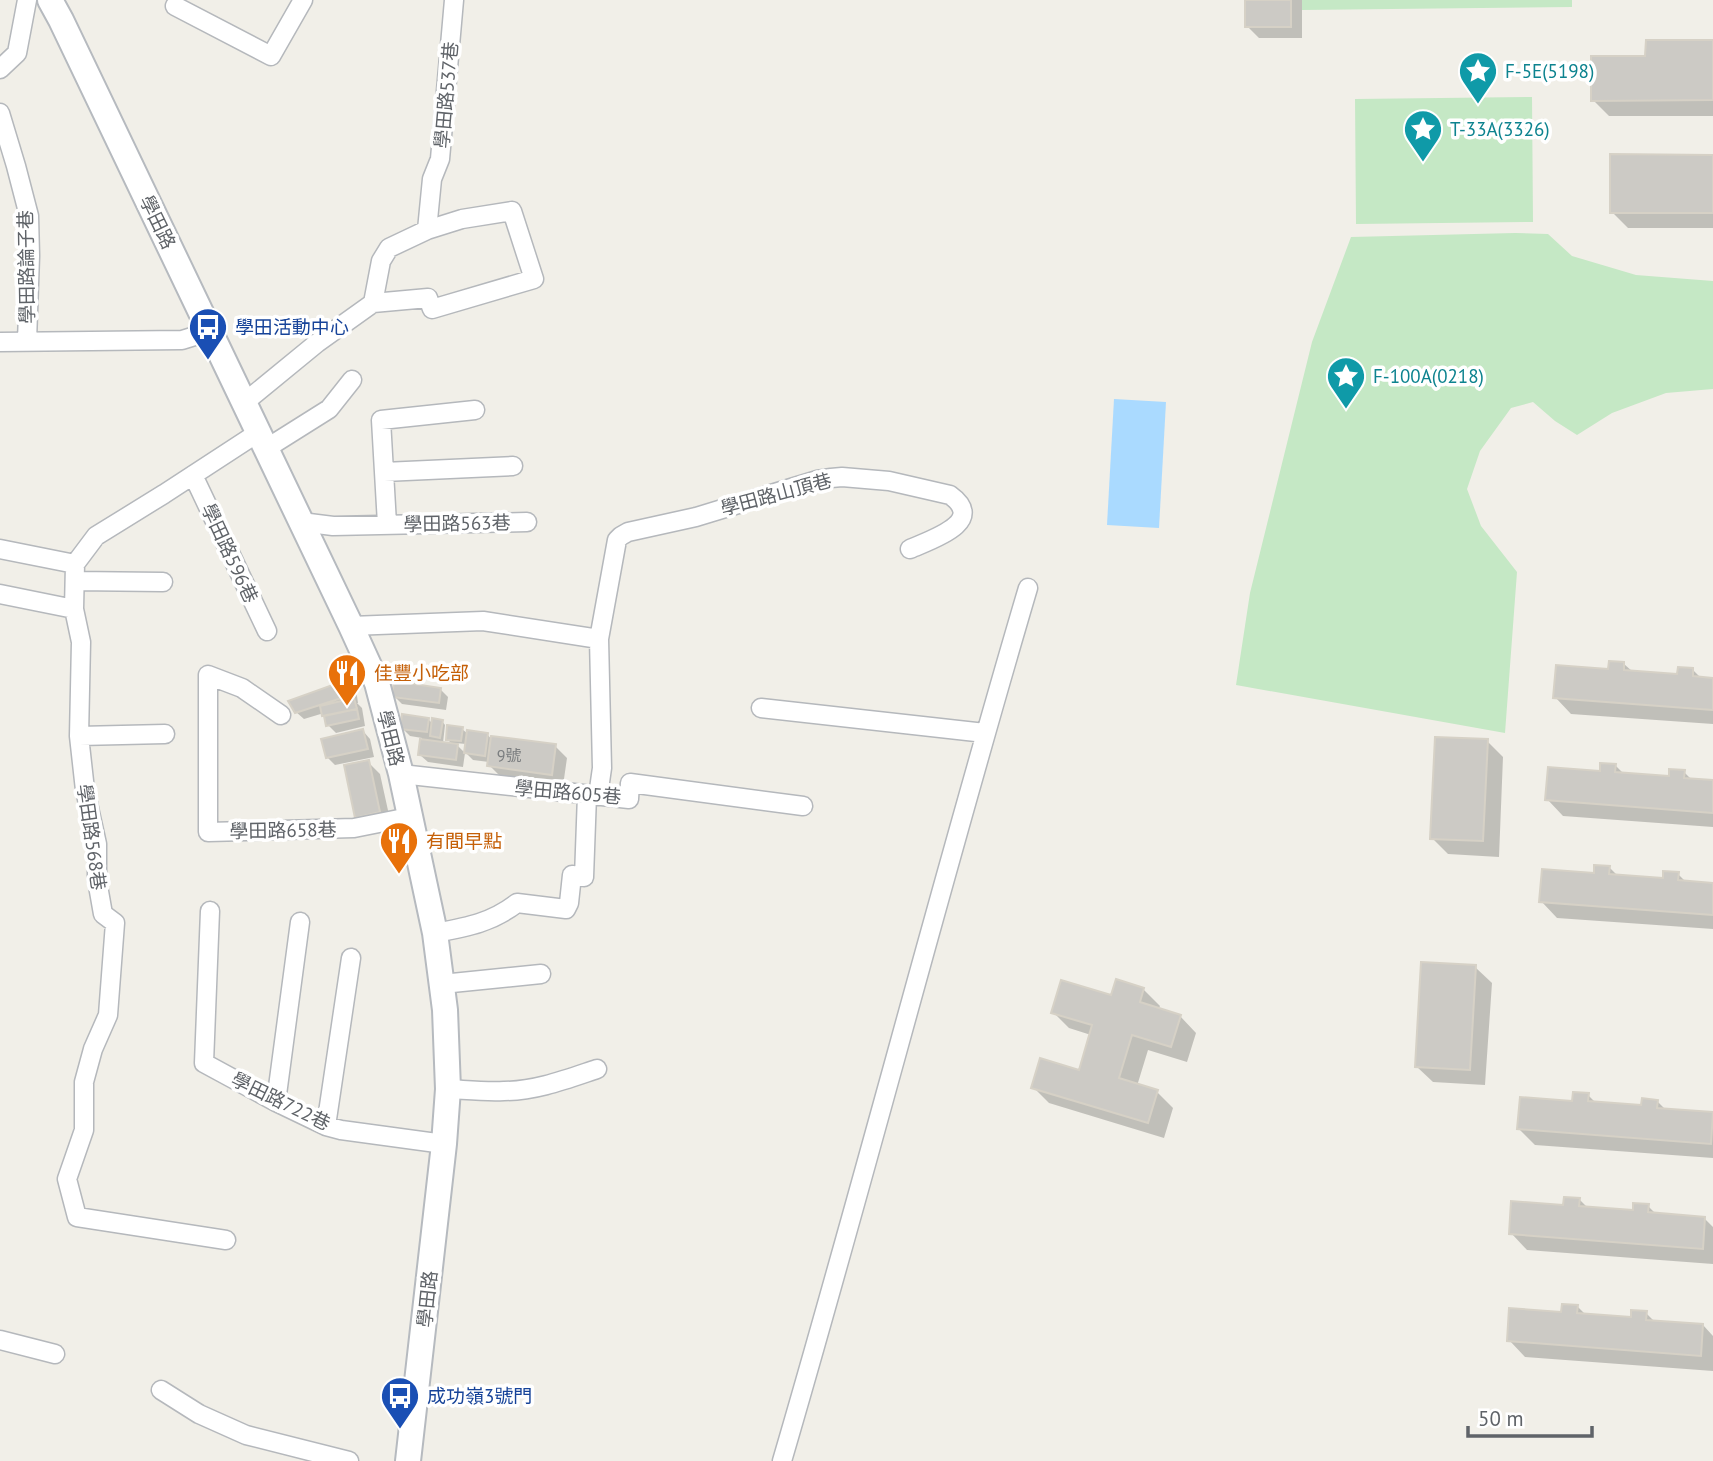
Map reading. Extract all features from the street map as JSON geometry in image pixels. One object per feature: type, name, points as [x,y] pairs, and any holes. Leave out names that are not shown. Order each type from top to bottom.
[{"type":"main road","name":"學田路","points":[[50,0],[245,402],[377,683],[401,774],[435,933],[443,984],[448,1089],[408,1461]]},
{"type":"street","points":[[0,69],[17,53],[27,0]]},
{"type":"street","points":[[175,6],[271,56],[303,0]]},
{"type":"street","name":"學田路537巷","points":[[427,230],[432,179],[440,159],[454,0]]},
{"type":"street","name":"學田路論子巷","points":[[0,113],[29,216],[27,341]]},
{"type":"street","points":[[245,402],[317,343],[373,303],[428,298],[432,309],[534,279],[512,211],[462,219],[427,230],[389,248],[381,261],[373,303]]},
{"type":"street","name":"學田路論子巷","points":[[0,342],[182,340],[211,331]]},
{"type":"street","points":[[75,573],[96,536],[192,475],[329,410],[352,380]]},
{"type":"street","name":"學田路563巷","points":[[387,524],[381,420],[475,410]]},
{"type":"street","points":[[384,472],[513,466]]},
{"type":"street","name":"學田路596巷","points":[[192,475],[267,631]]},
{"type":"street","name":"學田路山頂巷","points":[[435,933],[473,926],[502,915],[517,903],[566,909],[572,875],[584,877],[593,796],[602,768],[599,639],[617,540],[621,536],[696,517],[817,480],[842,477],[889,481],[950,495],[956,499],[963,513],[950,532],[910,549]]},
{"type":"street","name":"學田路563巷","points":[[301,522],[333,526],[527,522]]},
{"type":"street","points":[[0,549],[75,573],[163,582]]},
{"type":"street","name":"學田路568巷","points":[[75,573],[74,609],[81,642],[79,736],[85,790],[97,844],[97,880],[103,914],[115,923],[108,1015],[93,1049],[84,1082],[84,1130],[67,1179],[73,1207],[77,1217],[226,1240]]},
{"type":"street","points":[[782,1461],[835,1282],[985,733],[1028,588]]},
{"type":"street","points":[[0,594],[74,609]]},
{"type":"street","points":[[351,626],[483,621],[599,639]]},
{"type":"street","name":"學田路658巷","points":[[281,715],[242,688],[208,675],[208,832],[355,828],[409,817]]},
{"type":"street","points":[[761,708],[985,733]]},
{"type":"street","points":[[79,736],[165,734]]},
{"type":"street","name":"學田路605巷","points":[[401,774],[629,799],[629,783],[803,806]]},
{"type":"street","name":"學田路722巷","points":[[210,911],[204,1063],[326,1126],[444,1144]]},
{"type":"street","points":[[276,1102],[300,922]]},
{"type":"street","points":[[326,1126],[351,958]]},
{"type":"street","points":[[443,984],[541,974]]},
{"type":"street","points":[[448,1089],[505,1091],[530,1088],[597,1069]]},
{"type":"street","points":[[0,1340],[55,1354]]},
{"type":"street","points":[[161,1390],[199,1414],[246,1435],[349,1461]]},
{"type":"green space","points":[[1302,0],[1572,0],[1572,7],[1302,10]]},
{"type":"green space","points":[[1532,97],[1533,222],[1356,224],[1355,99]]},
{"type":"green space","points":[[1548,234],[1572,256],[1636,275],[1713,281],[1713,389],[1666,393],[1612,413],[1577,435],[1533,402],[1511,408],[1480,451],[1467,489],[1481,526],[1517,572],[1505,733],[1236,685],[1250,593],[1312,342],[1351,237]]},
{"type":"water","points":[[1114,399],[1166,402],[1159,528],[1107,525]]},
{"type":"building","points":[[1245,0],[1291,0],[1291,27],[1245,27]]},
{"type":"building","points":[[1646,40],[1713,40],[1713,100],[1591,101],[1591,56],[1645,56]]},
{"type":"building","points":[[1610,154],[1713,155],[1713,213],[1610,213]]},
{"type":"building","points":[[1609,661],[1624,662],[1624,670],[1677,674],[1678,667],[1693,668],[1693,676],[1713,678],[1713,710],[1553,698],[1556,665],[1608,669]]},
{"type":"building","points":[[349,679],[351,695],[295,713],[288,701]]},
{"type":"building","points":[[394,681],[441,688],[439,703],[392,697]]},
{"type":"building","points":[[354,698],[357,709],[322,716],[320,706]]},
{"type":"building","points":[[357,709],[359,719],[326,726],[324,716]]},
{"type":"building","points":[[402,714],[429,718],[427,732],[400,729]]},
{"type":"building","points":[[432,718],[443,720],[440,738],[430,736]]},
{"type":"building","points":[[447,725],[463,727],[461,741],[446,740]]},
{"type":"building","points":[[363,729],[368,749],[326,758],[321,739]]},
{"type":"building","points":[[467,730],[488,733],[485,756],[464,753]]},
{"type":"building","points":[[491,736],[556,744],[552,775],[487,766]]},
{"type":"building","points":[[1435,737],[1488,739],[1483,841],[1430,839]]},
{"type":"building","points":[[420,739],[458,744],[456,760],[418,755]]},
{"type":"building","points":[[369,760],[380,812],[355,818],[344,765]]},
{"type":"building","points":[[1600,763],[1616,764],[1615,772],[1669,776],[1669,769],[1685,770],[1684,778],[1713,780],[1713,813],[1545,800],[1548,767],[1600,771]]},
{"type":"building","points":[[1594,865],[1610,866],[1609,874],[1663,878],[1663,871],[1679,872],[1678,880],[1713,883],[1713,915],[1539,902],[1542,869],[1594,873]]},
{"type":"building","points":[[1421,962],[1476,965],[1470,1070],[1415,1067]]},
{"type":"building","points":[[1116,979],[1144,988],[1140,1002],[1181,1015],[1171,1047],[1132,1035],[1119,1078],[1158,1090],[1148,1123],[1031,1088],[1040,1058],[1079,1070],[1092,1025],[1051,1013],[1061,980],[1111,995]]},
{"type":"building","points":[[1573,1092],[1589,1093],[1588,1101],[1641,1105],[1642,1098],[1658,1100],[1657,1108],[1713,1112],[1711,1144],[1517,1129],[1520,1097],[1572,1101]]},
{"type":"building","points":[[1564,1197],[1580,1198],[1579,1206],[1633,1210],[1633,1203],[1649,1204],[1648,1212],[1705,1217],[1703,1249],[1509,1234],[1511,1201],[1563,1205]]},
{"type":"building","points":[[1562,1304],[1578,1305],[1577,1313],[1631,1317],[1631,1310],[1647,1311],[1646,1320],[1703,1324],[1701,1356],[1507,1341],[1509,1308],[1561,1312]]},
{"type":"place","name":"F-5E(5198)","points":[[1478,105]]},
{"type":"place","name":"T-33A(3326)","points":[[1423,163]]},
{"type":"place","name":"學田活動中心","points":[[208,361]]},
{"type":"place","name":"F-100A(0218)","points":[[1346,410]]},
{"type":"place","name":"佳豐小吃部","points":[[347,707]]},
{"type":"place","name":"有間早點","points":[[399,875]]},
{"type":"place","name":"成功嶺3號門","points":[[400,1430]]}]
